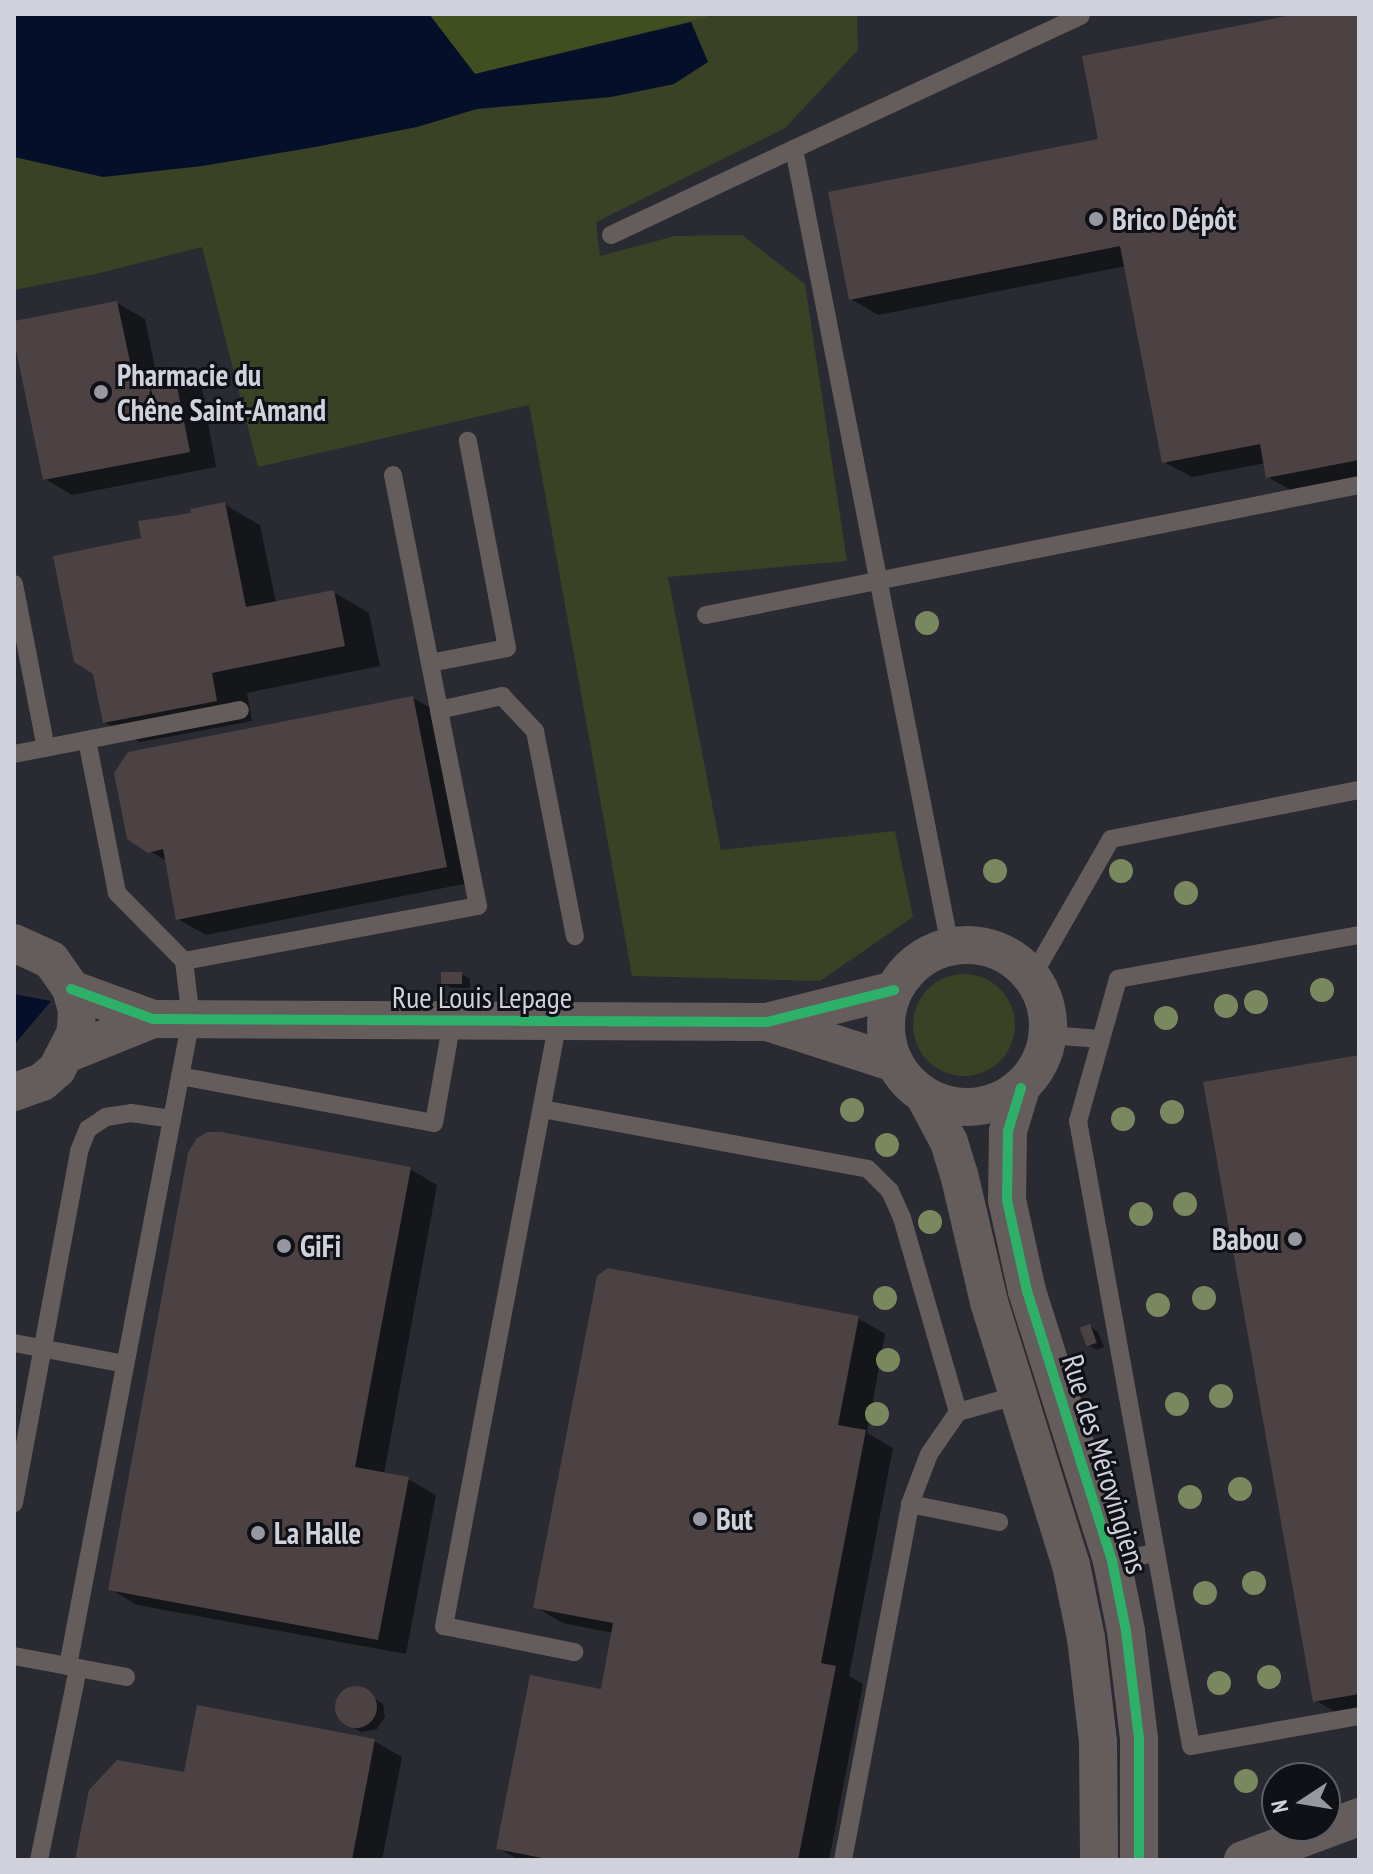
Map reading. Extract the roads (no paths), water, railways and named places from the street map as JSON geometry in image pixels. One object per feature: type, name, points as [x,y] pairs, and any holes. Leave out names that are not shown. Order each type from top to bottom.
[{"type":"street","points":[[16,940],[51,960],[71,989],[77,1021],[69,1053],[42,1082],[17,1096]]},
{"type":"street","points":[[973,944],[996,949],[1016,960],[1032,977],[1043,994],[1048,1035],[1044,1055],[1021,1088],[998,1101],[974,1107],[948,1105],[924,1095],[895,1063],[886,1027],[894,990],[908,970],[927,955],[950,946],[973,944]]},
{"type":"street","name":"Rue Louis Lepage","points":[[71,989],[153,1019],[767,1022],[894,990]]},
{"type":"street","name":"Rue Louis Lepage","points":[[69,1053],[153,1019]]},
{"type":"street","name":"Rue Louis Lepage","points":[[767,1022],[895,1063]]},
{"type":"street","name":"Rue des Mérovingiens","points":[[1021,1088],[1008,1131],[1007,1200],[1027,1291],[1112,1561],[1126,1631],[1139,1738],[1139,1860]]},
{"type":"street","name":"Rue des Mérovingiens","points":[[924,1095],[949,1142],[989,1302],[1071,1565],[1086,1638],[1098,1742],[1099,1860]]},
{"type":"street","points":[[1243,1860],[1359,1817]]},
{"type":"lane","points":[[611,235],[1081,16]]},
{"type":"lane","points":[[794,149],[950,946]]},
{"type":"lane","points":[[430,663],[507,648],[468,441]]},
{"type":"lane","points":[[184,961],[478,906],[393,475]]},
{"type":"lane","points":[[706,615],[1359,485]]},
{"type":"lane","points":[[14,584],[18,622],[46,748]]},
{"type":"lane","points":[[439,710],[502,696],[535,731],[575,936]]},
{"type":"lane","points":[[14,754],[240,710]]},
{"type":"lane","points":[[39,1860],[125,1364],[191,1019],[184,961],[117,893],[87,740]]},
{"type":"lane","points":[[1032,977],[1111,839],[1359,790]]},
{"type":"lane","points":[[1359,935],[1118,979],[1078,1121],[1191,1746],[1359,1716]]},
{"type":"lane","points":[[180,1076],[434,1123],[452,1021]]},
{"type":"lane","points":[[558,1021],[444,1626],[574,1652]]},
{"type":"lane","points":[[1048,1035],[1101,1039]]},
{"type":"lane","points":[[542,1109],[868,1169],[890,1191],[902,1218],[958,1412]]},
{"type":"lane","points":[[14,1503],[79,1151],[88,1129],[106,1117],[131,1113],[172,1119]]},
{"type":"lane","points":[[14,1343],[125,1364]]},
{"type":"lane","points":[[843,1860],[910,1504],[929,1454],[958,1412],[1018,1395]]},
{"type":"lane","points":[[910,1504],[999,1522]]},
{"type":"lane","points":[[1112,1561],[1156,1553]]},
{"type":"lane","points":[[14,1656],[126,1677]]},
{"type":"water","points":[[14,14],[429,14],[475,74],[691,22],[708,62],[674,84],[611,97],[477,109],[417,127],[315,147],[202,166],[103,177],[14,157]]},
{"type":"water","points":[[14,994],[51,1001],[14,1045]]},
{"type":"place","name":"Brico Dépôt","points":[[1096,219]]},
{"type":"place","name":"Pharmacie du Chêne Saint-Amand","points":[[101,392]]},
{"type":"place","name":"Babou","points":[[1295,1239]]},
{"type":"place","name":"GiFi","points":[[284,1246]]},
{"type":"place","name":"But","points":[[700,1519]]},
{"type":"place","name":"La Halle","points":[[258,1533]]}]
